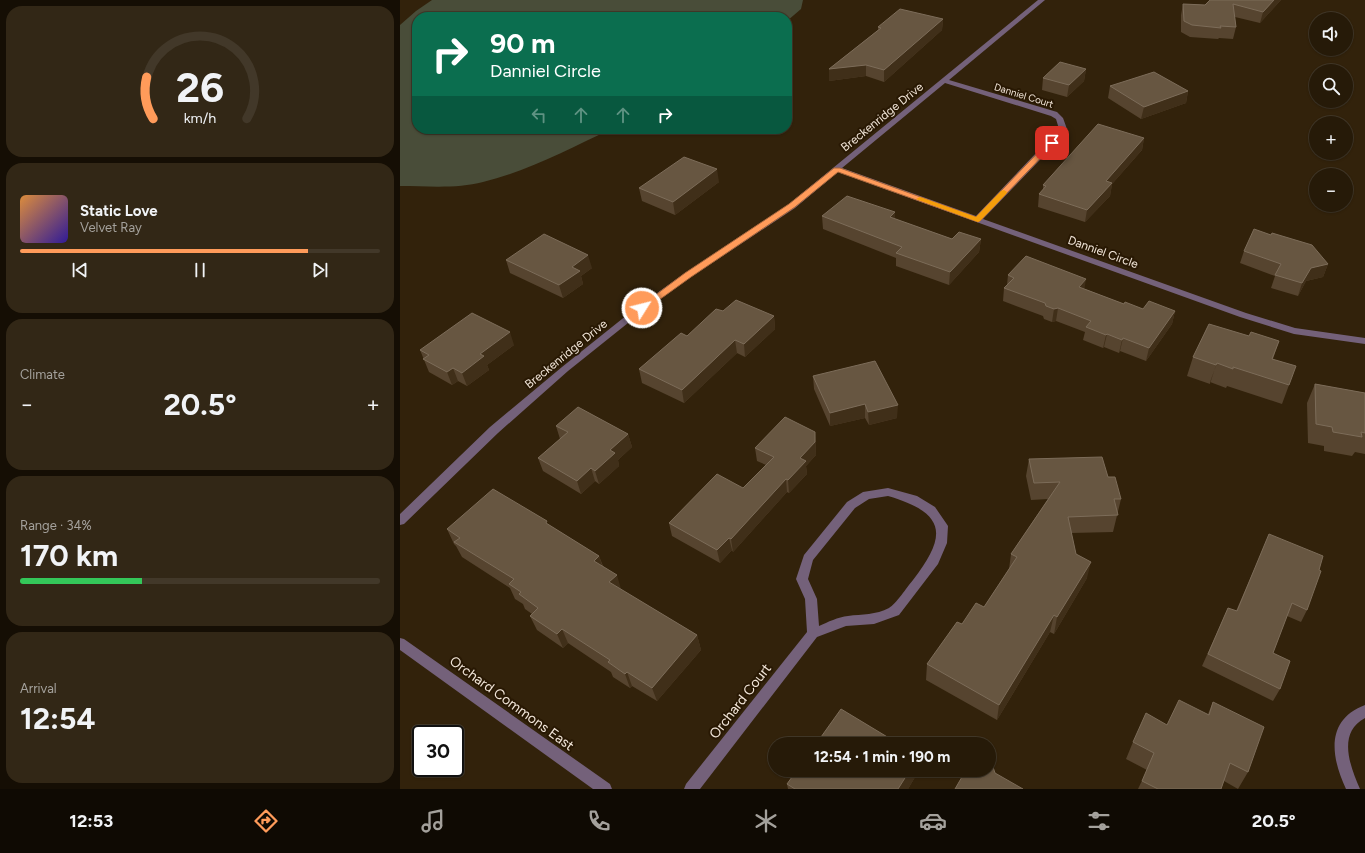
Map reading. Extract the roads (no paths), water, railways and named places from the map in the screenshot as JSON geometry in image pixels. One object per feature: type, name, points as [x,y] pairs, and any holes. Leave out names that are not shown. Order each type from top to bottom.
[{"type":"street","name":"Breckenridge Drive","points":[[400,521],[494,430],[565,369],[640,310],[688,275],[792,206],[1042,0]]},
{"type":"street","name":"Danniel Court","points":[[944,81],[1054,114],[1059,118],[1063,129],[1061,133],[978,220]]},
{"type":"street","name":"Danniel Circle","points":[[837,169],[1289,330],[1328,337],[1365,341]]},
{"type":"street","points":[[888,492],[913,498],[931,510],[942,526],[941,543],[932,564],[895,611],[874,619],[846,621],[813,633],[811,599],[802,579],[808,558],[851,505],[867,495],[888,492]]},
{"type":"street","name":"Orchard Court","points":[[691,789],[813,633]]},
{"type":"street","name":"Orchard Commons East","points":[[400,643],[605,789]]},
{"type":"street","points":[[1353,789],[1342,766],[1340,745],[1346,726],[1359,713],[1365,711]]}]
